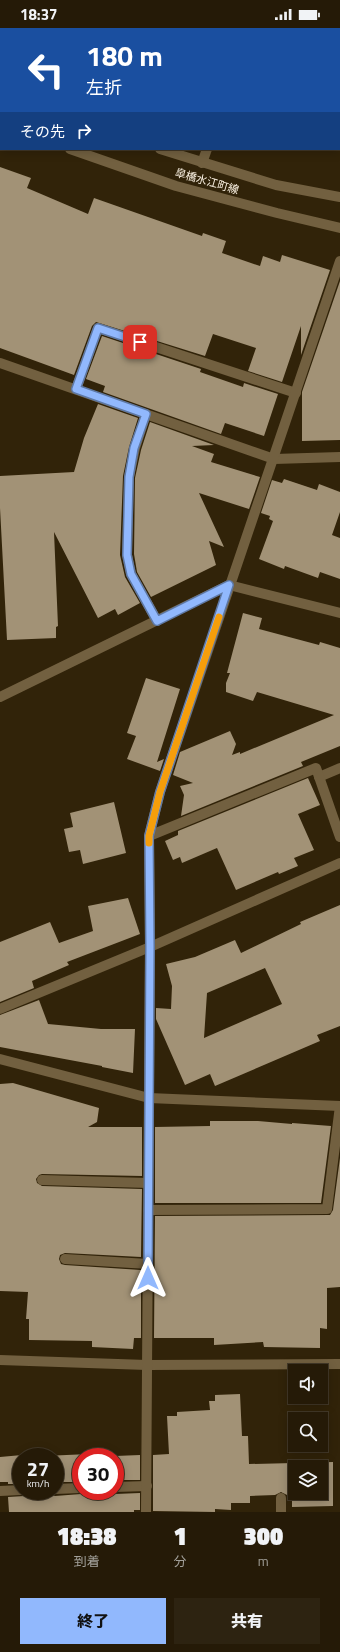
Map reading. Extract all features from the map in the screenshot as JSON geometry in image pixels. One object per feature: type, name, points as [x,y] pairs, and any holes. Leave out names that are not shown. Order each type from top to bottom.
[{"type":"street","name":"皐橋水江町線","points":[[73,150],[176,186],[340,228]]},
{"type":"street","name":"皐橋水江町線","points":[[164,150],[276,185],[340,197]]},
{"type":"street","points":[[202,163],[207,150]]},
{"type":"street","points":[[146,1512],[150,947],[149,836],[160,792],[340,261]]},
{"type":"street","points":[[76,389],[98,328],[296,393]]},
{"type":"street","points":[[0,363],[274,459],[340,457]]},
{"type":"street","points":[[146,414],[134,448],[129,477],[127,555],[131,574],[157,621]]},
{"type":"street","points":[[0,697],[229,585],[340,613]]},
{"type":"street","points":[[149,836],[316,768],[340,837]]},
{"type":"street","points":[[319,776],[340,768]]},
{"type":"street","points":[[0,1009],[150,947],[340,863]]},
{"type":"street","points":[[0,1059],[149,1098],[340,1106],[327,1209],[148,1210]]},
{"type":"street","points":[[42,1180],[148,1183]]},
{"type":"street","points":[[65,1259],[148,1264]]},
{"type":"street","points":[[0,1360],[147,1365],[340,1364]]},
{"type":"street","points":[[124,1487],[146,1486]]},
{"type":"street","points":[[0,1491],[12,1490]]},
{"type":"street","points":[[281,1498],[281,1512]]},
{"type":"building","points":[[0,167],[31,178],[27,188],[88,214],[94,198],[202,236],[203,233],[226,241],[222,253],[260,266],[263,256],[280,262],[282,255],[330,270],[301,355],[301,326],[282,382],[248,371],[256,348],[213,334],[205,356],[96,322],[92,326],[74,375],[0,348]]},
{"type":"building","points":[[340,281],[340,440],[302,441],[302,392]]},
{"type":"building","points":[[102,336],[201,369],[200,372],[243,387],[244,383],[278,394],[264,436],[225,423],[221,434],[103,392],[105,386],[86,379]]},
{"type":"building","points":[[98,404],[138,418],[129,447],[123,476],[120,555],[125,577],[140,603],[118,615],[115,609],[98,618],[54,532],[58,626],[56,627],[56,638],[7,640],[0,508],[0,476],[74,472],[84,438]]},
{"type":"building","points":[[150,422],[214,445],[192,446],[214,454],[211,462],[260,477],[249,509],[199,493],[224,547],[209,541],[216,565],[151,597],[137,572],[134,554],[135,478],[141,450]]},
{"type":"building","points":[[284,479],[317,490],[319,484],[340,492],[340,512],[332,535],[340,538],[340,579],[320,572],[318,578],[285,566],[284,569],[259,559],[273,521],[269,519],[270,516],[261,513],[272,480],[282,483]]},
{"type":"building","points":[[243,613],[262,618],[259,629],[319,645],[320,642],[340,648],[340,746],[301,762],[303,766],[181,816],[184,795],[180,786],[193,783],[173,775],[180,752],[230,731],[236,744],[232,755],[240,752],[240,754],[334,715],[257,692],[253,701],[226,692],[226,683],[230,673],[227,673]]},
{"type":"building","points":[[146,678],[180,689],[157,762],[164,759],[160,771],[127,759],[136,736],[127,733]]},
{"type":"building","points":[[308,778],[320,805],[298,814],[314,850],[294,858],[298,866],[279,874],[278,872],[236,890],[217,848],[182,863],[180,857],[173,860],[165,841],[178,835],[178,831]]},
{"type":"building","points":[[114,802],[126,853],[83,864],[80,850],[69,852],[64,829],[73,827],[70,813]]},
{"type":"building","points":[[128,898],[140,934],[67,962],[69,965],[32,981],[34,988],[0,1002],[0,942],[50,922],[59,943],[93,931],[88,906]]},
{"type":"building","points":[[340,905],[340,1026],[317,1035],[320,1041],[215,1086],[210,1074],[185,1085],[156,1019],[156,1008],[171,1009],[172,986],[166,964],[195,957],[235,940],[241,953],[301,924],[300,922]],"holes":[[[265,968],[282,1004],[204,1038],[207,993]]]},
{"type":"building","points":[[39,1000],[48,1024],[101,1029],[135,1029],[133,1073],[0,1047],[0,1015]]},
{"type":"building","points":[[13,1083],[99,1108],[97,1122],[88,1127],[142,1127],[142,1176],[42,1174],[36,1179],[37,1183],[42,1186],[142,1189],[141,1257],[65,1253],[60,1255],[59,1259],[61,1264],[65,1265],[141,1270],[141,1338],[134,1338],[133,1349],[92,1347],[92,1341],[29,1340],[29,1319],[26,1319],[28,1292],[0,1291],[0,1084]]},
{"type":"building","points":[[210,1121],[258,1121],[331,1126],[321,1203],[155,1203],[155,1127],[210,1126]]},
{"type":"building","points":[[340,1158],[340,1287],[327,1288],[327,1329],[320,1328],[320,1348],[264,1347],[263,1342],[214,1345],[214,1338],[154,1338],[155,1216],[330,1215],[333,1210]]},
{"type":"building","points":[[240,1394],[242,1436],[248,1436],[249,1464],[288,1463],[288,1495],[281,1492],[275,1495],[250,1496],[250,1503],[231,1503],[231,1510],[215,1509],[215,1512],[153,1511],[153,1455],[169,1454],[167,1416],[177,1416],[177,1412],[210,1410],[209,1401],[215,1401],[215,1395]]},
{"type":"building","points":[[64,1455],[72,1455],[72,1482],[64,1482]]},
{"type":"building","points":[[140,1455],[140,1480],[124,1480],[124,1456]]},
{"type":"building","points":[[12,1456],[12,1484],[8,1484],[8,1482],[0,1482],[0,1457]]},
{"type":"building","points":[[328,1462],[333,1462],[333,1506],[292,1507],[292,1500],[328,1500]]},
{"type":"building","points":[[140,1493],[140,1510],[134,1510],[134,1512],[9,1512],[8,1497],[12,1497],[12,1500],[64,1500],[64,1495],[72,1495],[72,1500],[124,1500],[124,1494]]},
{"type":"slow traffic","points":[[149,843],[149,836],[160,792],[219,617]]},
{"type":"route","points":[[140,342],[98,328],[76,389],[146,414],[134,448],[129,477],[127,555],[131,574],[157,621],[229,585],[160,792],[149,836],[150,947],[148,1278]]}]
